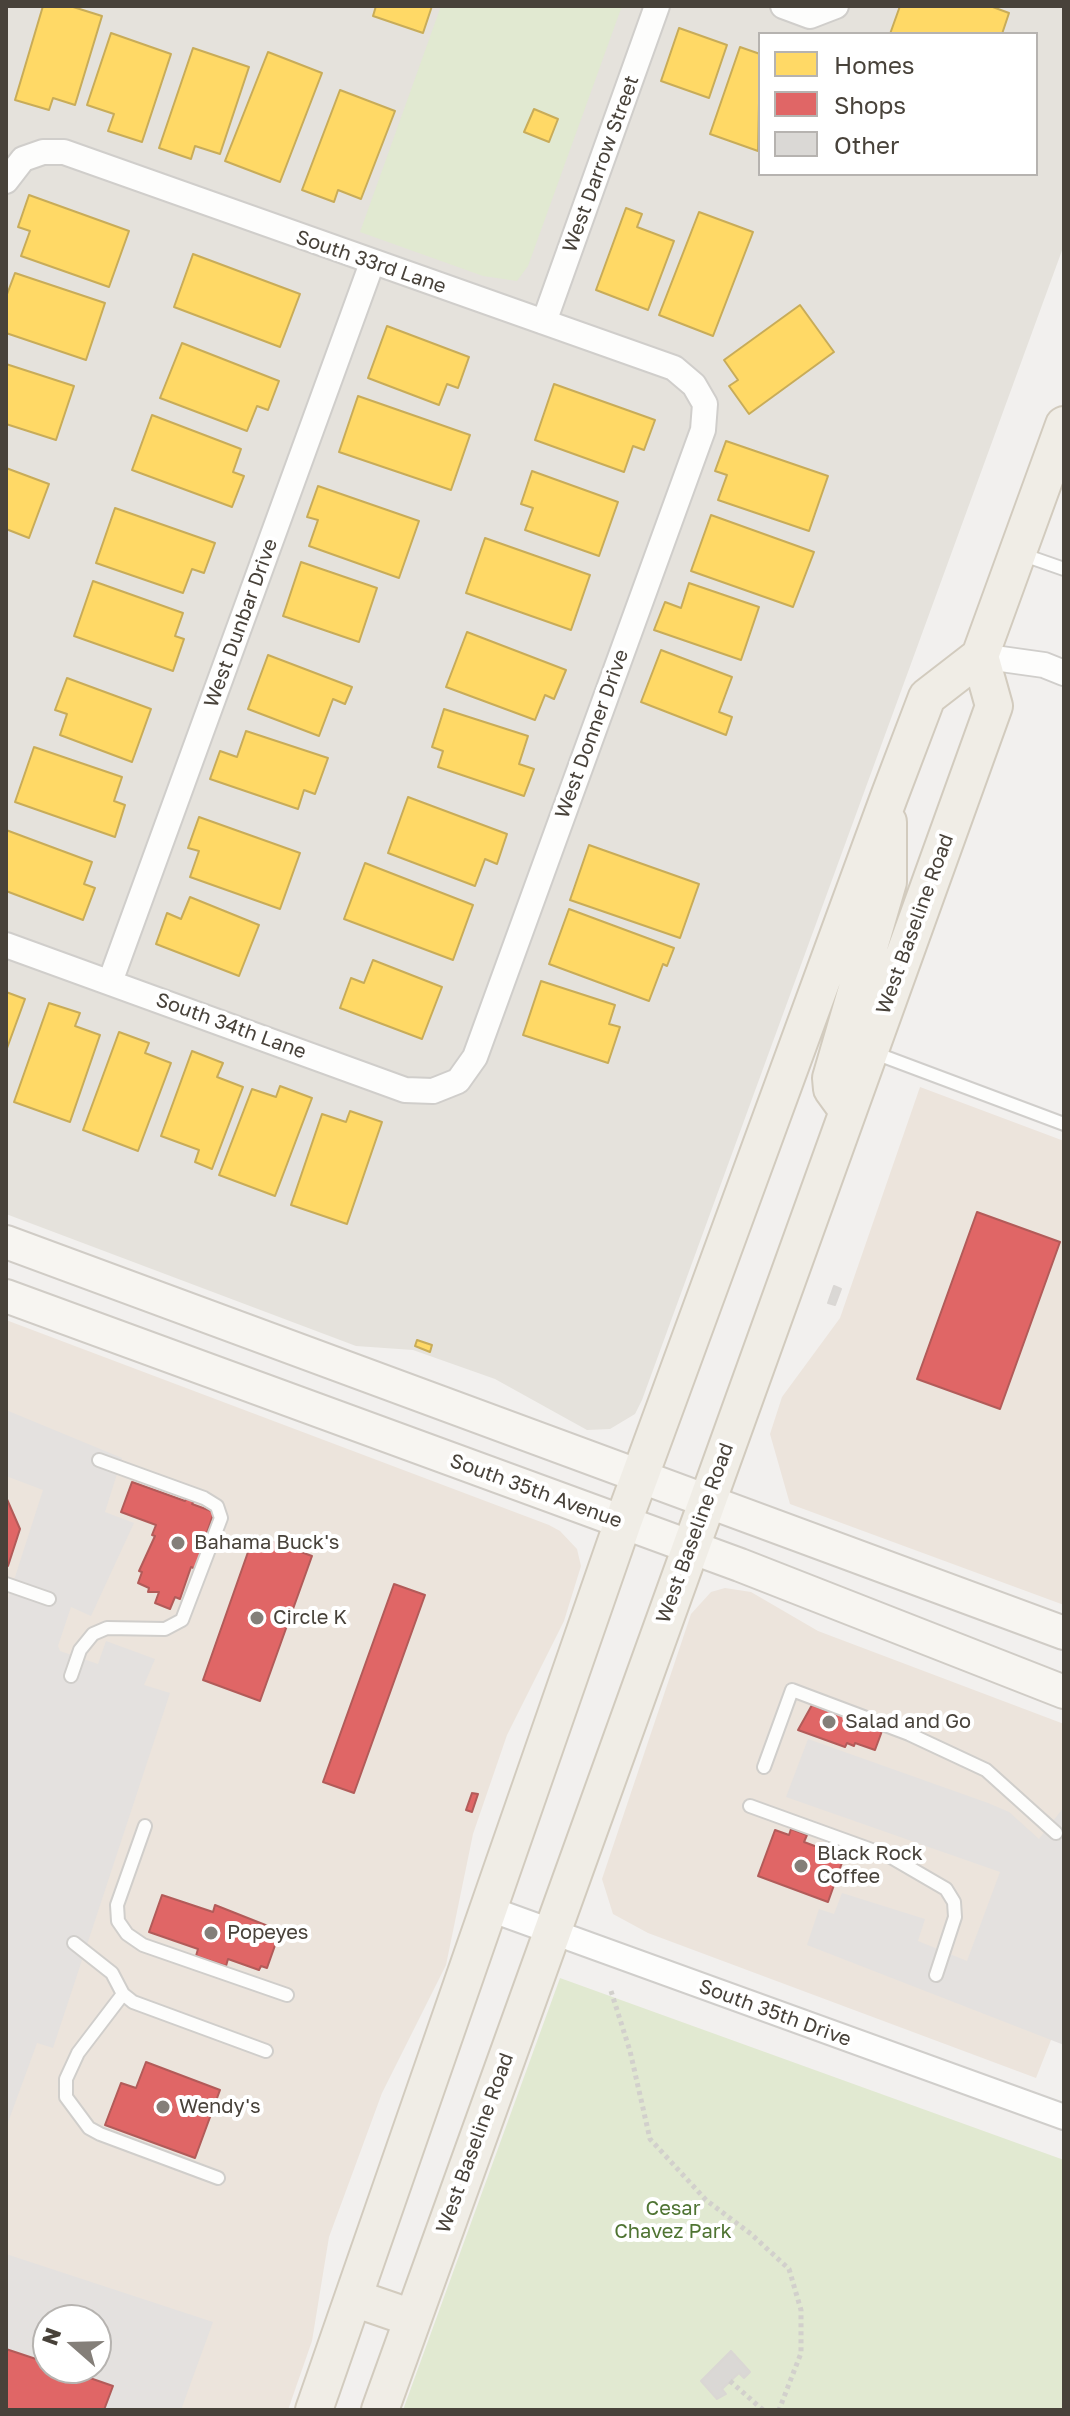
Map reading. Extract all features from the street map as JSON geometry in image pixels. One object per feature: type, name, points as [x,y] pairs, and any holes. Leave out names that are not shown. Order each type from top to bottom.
[{"type":"main road","points":[[314,2410],[623,1522],[889,797],[927,697],[980,656],[1064,425]]},
{"type":"main road","name":"West Baseline Road","points":[[380,2410],[550,1931],[994,706],[980,656]]},
{"type":"main road","points":[[848,1111],[832,1089],[831,1078],[888,882],[889,797]]},
{"type":"main road","points":[[6,1242],[1064,1633]]},
{"type":"main road","name":"South 35th Avenue","points":[[6,1296],[690,1547],[1064,1692]]},
{"type":"main road","points":[[354,2298],[412,2318]]},
{"type":"street","name":"West Darrow Street","points":[[544,322],[657,6]]},
{"type":"street","points":[[783,6],[810,16],[836,6]]},
{"type":"street","name":"South 33rd Lane","points":[[6,181],[23,159],[43,152],[64,152],[674,368],[694,385]]},
{"type":"street","name":"West Dunbar Drive","points":[[110,982],[372,263]]},
{"type":"street","name":"West Donner Drive","points":[[458,1081],[475,1057],[703,430],[705,404],[694,385]]},
{"type":"street","points":[[980,656],[1044,665],[1064,673]]},
{"type":"street","name":"South 34th Lane","points":[[6,945],[405,1090],[433,1091],[458,1081]]},
{"type":"street","name":"South 35th Drive","points":[[487,1908],[1064,2117]]},
{"type":"lane","points":[[1018,553],[1064,569]]},
{"type":"lane","points":[[869,1051],[1064,1124]]},
{"type":"lane","points":[[71,1676],[80,1650],[93,1634],[107,1628],[165,1629],[182,1620],[221,1518],[217,1506],[204,1498],[99,1460]]},
{"type":"lane","points":[[6,1584],[49,1599]]},
{"type":"lane","points":[[764,1767],[792,1690],[909,1734],[986,1770],[1056,1833]]},
{"type":"lane","points":[[750,1806],[891,1857],[946,1889],[954,1902],[955,1917],[936,1975]]},
{"type":"lane","points":[[145,1826],[117,1905],[118,1921],[127,1934],[143,1945],[287,1995]]},
{"type":"lane","points":[[74,1943],[112,1973],[123,1994],[145,2007],[266,2051]]},
{"type":"lane","points":[[123,1994],[78,2053],[66,2079],[66,2097],[76,2113],[100,2134],[218,2178]]},
{"type":"path","points":[[611,1991],[630,2051],[650,2139],[706,2200],[789,2269],[801,2310],[801,2353],[779,2410]]},
{"type":"path","points":[[730,2381],[763,2410]]},
{"type":"shaded area","points":[[6,6],[1064,6],[1064,245],[635,1414],[610,1429],[587,1430],[495,1379],[413,1350],[356,1346],[6,1214]]},
{"type":"shaded area","points":[[920,1087],[1064,1141],[1064,1605],[790,1504],[770,1434],[782,1397],[840,1318]]},
{"type":"shaded area","points":[[6,1320],[549,1525],[560,1531],[577,1549],[581,1566],[564,1621],[507,1735],[473,1834],[446,1965],[382,2093],[329,2237],[312,2341],[288,2410],[6,2410]]},
{"type":"shaded area","points":[[6,1410],[122,1458],[105,1512],[134,1523],[91,1616],[71,1607],[58,1646],[60,1651],[98,1664],[106,1641],[155,1659],[144,1685],[170,1693],[53,2048],[37,2043],[6,2128],[6,1605],[43,1490],[6,1476]]},
{"type":"shaded area","points":[[725,1588],[751,1592],[818,1631],[1064,1724],[1064,2007],[1036,2078],[648,1933],[613,1914],[602,1879],[691,1614],[711,1592]]},
{"type":"shaded area","points":[[808,1739],[1009,1812],[1039,1839],[1064,1807],[1064,2045],[807,1945],[819,1909],[834,1914],[842,1893],[925,1919],[918,1941],[967,1961],[1000,1872],[786,1797]]},
{"type":"shaded area","points":[[6,2254],[213,2322],[181,2410],[6,2410]]},
{"type":"green space","points":[[441,6],[622,6],[528,266],[517,281],[483,276],[360,232]]},
{"type":"green space","name":"Cesar Chavez Park","points":[[560,1978],[1064,2160],[1064,2410],[403,2410]]},
{"type":"building: Homes","points":[[43,6],[70,6],[102,16],[75,105],[53,98],[49,110],[15,100]]},
{"type":"building: Homes","points":[[376,6],[432,6],[423,33],[373,16]]},
{"type":"building: Homes","points":[[900,6],[990,6],[1009,13],[1003,32],[891,32]]},
{"type":"building: Homes","points":[[679,28],[727,45],[709,98],[661,81]]},
{"type":"building: Homes","points":[[111,33],[171,54],[142,142],[108,131],[114,114],[87,105]]},
{"type":"building: Homes","points":[[740,47],[758,53],[758,151],[710,134]]},
{"type":"building: Homes","points":[[193,48],[249,67],[220,154],[195,146],[191,159],[159,148]]},
{"type":"building: Homes","points":[[268,52],[322,73],[280,182],[225,161]]},
{"type":"building: Homes","points":[[340,90],[395,111],[361,199],[338,190],[334,202],[302,190]]},
{"type":"building: Homes","points":[[534,109],[558,119],[549,142],[524,132]]},
{"type":"building: Homes","points":[[29,195],[129,231],[109,287],[21,256],[30,231],[18,227]]},
{"type":"building: Homes","points":[[626,208],[642,214],[637,227],[674,241],[648,310],[596,290]]},
{"type":"building: Homes","points":[[699,212],[753,232],[713,336],[659,315]]},
{"type":"building: Homes","points":[[193,254],[300,294],[280,347],[174,307]]},
{"type":"building: Homes","points":[[15,273],[105,303],[86,360],[6,333],[6,297]]},
{"type":"building: Homes","points":[[800,305],[834,352],[749,414],[729,386],[738,380],[724,360]]},
{"type":"building: Homes","points":[[387,326],[469,357],[458,388],[447,384],[439,405],[368,378]]},
{"type":"building: Homes","points":[[182,343],[279,381],[268,410],[257,406],[247,431],[160,398]]},
{"type":"building: Homes","points":[[6,364],[74,386],[56,440],[6,424]]},
{"type":"building: Homes","points":[[554,384],[655,420],[644,450],[633,446],[624,472],[535,440]]},
{"type":"building: Homes","points":[[358,396],[470,435],[451,490],[339,452]]},
{"type":"building: Homes","points":[[152,415],[241,449],[233,472],[244,476],[232,507],[132,470]]},
{"type":"building: Homes","points":[[726,441],[828,476],[809,531],[718,500],[727,475],[715,471]]},
{"type":"building: Homes","points":[[6,468],[49,484],[29,538],[6,529]]},
{"type":"building: Homes","points":[[532,471],[618,502],[599,556],[525,530],[533,508],[521,504]]},
{"type":"building: Homes","points":[[318,486],[419,521],[399,578],[309,546],[318,520],[307,517]]},
{"type":"building: Homes","points":[[115,508],[215,543],[204,573],[192,569],[183,593],[96,563]]},
{"type":"building: Homes","points":[[711,515],[814,552],[793,607],[691,571]]},
{"type":"building: Homes","points":[[485,538],[590,575],[571,630],[466,593]]},
{"type":"building: Homes","points":[[301,562],[377,588],[359,642],[283,616]]},
{"type":"building: Homes","points":[[93,581],[183,613],[175,636],[184,639],[173,671],[74,636]]},
{"type":"building: Homes","points":[[689,583],[759,607],[741,660],[654,630],[665,602],[681,608]]},
{"type":"building: Homes","points":[[467,632],[566,670],[554,699],[545,695],[535,720],[446,687]]},
{"type":"building: Homes","points":[[661,650],[732,677],[719,712],[732,717],[726,735],[641,702]]},
{"type":"building: Homes","points":[[268,655],[352,687],[345,704],[333,699],[319,736],[248,709]]},
{"type":"building: Homes","points":[[67,678],[151,709],[132,762],[60,735],[67,714],[55,710]]},
{"type":"building: Homes","points":[[444,709],[528,736],[519,764],[534,769],[524,796],[438,767],[443,751],[432,747]]},
{"type":"building: Homes","points":[[246,731],[328,758],[315,794],[304,790],[298,809],[210,779],[220,751],[237,757]]},
{"type":"building: Homes","points":[[34,747],[122,777],[114,801],[125,805],[115,837],[15,802]]},
{"type":"building: Homes","points":[[408,797],[507,834],[497,864],[485,859],[475,886],[388,853]]},
{"type":"building: Homes","points":[[199,817],[300,853],[280,909],[190,877],[199,851],[188,848]]},
{"type":"building: Homes","points":[[6,830],[92,862],[84,884],[95,888],[83,920],[6,891]]},
{"type":"building: Homes","points":[[589,845],[699,884],[680,938],[570,900]]},
{"type":"building: Homes","points":[[365,863],[473,905],[453,960],[344,919]]},
{"type":"building: Homes","points":[[190,897],[259,925],[239,976],[156,944],[167,913],[181,919]]},
{"type":"building: Homes","points":[[569,909],[674,948],[667,966],[663,964],[649,1001],[549,964]]},
{"type":"building: Homes","points":[[373,960],[442,987],[422,1039],[340,1008],[351,978],[364,983]]},
{"type":"building: Homes","points":[[541,981],[615,1005],[609,1024],[620,1027],[608,1063],[523,1035]]},
{"type":"building: Homes","points":[[6,992],[25,999],[6,1051]]},
{"type":"building: Homes","points":[[49,1003],[80,1013],[75,1026],[100,1035],[70,1122],[14,1102]]},
{"type":"building: Homes","points":[[119,1032],[149,1043],[145,1053],[171,1063],[138,1151],[83,1130]]},
{"type":"building: Homes","points":[[192,1051],[223,1063],[217,1077],[243,1087],[212,1169],[195,1162],[199,1150],[161,1136]]},
{"type":"building: Homes","points":[[280,1086],[312,1098],[275,1196],[219,1175],[252,1089],[276,1097]]},
{"type":"building: Homes","points":[[350,1111],[382,1122],[347,1224],[291,1205],[322,1114],[346,1122]]},
{"type":"building: Homes","points":[[417,1340],[432,1345],[430,1352],[415,1346]]},
{"type":"building: Shops","points":[[977,1212],[1060,1242],[1000,1409],[917,1379]]},
{"type":"building: Shops","name":"Bahama Buck's","points":[[132,1482],[185,1501],[187,1498],[194,1501],[192,1504],[214,1512],[201,1550],[208,1552],[196,1569],[191,1567],[180,1599],[175,1597],[170,1609],[155,1603],[159,1592],[148,1592],[149,1588],[138,1583],[142,1572],[139,1571],[155,1536],[152,1535],[156,1525],[121,1512]]},
{"type":"building: Shops","points":[[6,1497],[20,1529],[8,1566],[6,1566]]},
{"type":"building: Shops","name":"Circle K","points":[[254,1535],[312,1556],[260,1701],[203,1680]]},
{"type":"building: Shops","name":"Circle K","points":[[394,1584],[425,1595],[354,1793],[323,1782]]},
{"type":"building: Shops","name":"Salad and Go","points":[[812,1705],[882,1731],[875,1750],[855,1743],[854,1746],[847,1743],[845,1747],[798,1730]]},
{"type":"building: Shops","points":[[472,1793],[478,1794],[472,1812],[466,1810]]},
{"type":"building: Shops","name":"Black Rock Coffee","points":[[791,1829],[807,1835],[804,1842],[844,1857],[828,1902],[758,1876],[775,1830],[789,1835]]},
{"type":"building: Shops","name":"Popeyes","points":[[162,1895],[213,1912],[215,1905],[273,1928],[270,1935],[278,1937],[267,1968],[261,1966],[259,1970],[228,1959],[226,1966],[196,1956],[198,1949],[149,1932]]},
{"type":"building: Shops","name":"Wendy's","points":[[146,2062],[220,2090],[195,2158],[105,2125],[121,2083],[136,2088]]},
{"type":"building: Shops","points":[[6,2349],[32,2358],[32,2384],[113,2386],[104,2410],[6,2410]]},
{"type":"building: Other","points":[[834,1286],[841,1289],[835,1305],[828,1303]]},
{"type":"building: Other","points":[[731,2351],[750,2372],[744,2378],[739,2373],[722,2389],[726,2394],[717,2399],[701,2381]]},
{"type":"place","name":"Bahama Buck's","points":[[178,1543]]},
{"type":"place","name":"Circle K","points":[[257,1618]]},
{"type":"place","name":"Salad and Go","points":[[829,1722]]},
{"type":"place","name":"Black Rock Coffee","points":[[801,1866]]},
{"type":"place","name":"Popeyes","points":[[211,1933]]},
{"type":"place","name":"Wendy's","points":[[163,2107]]}]
